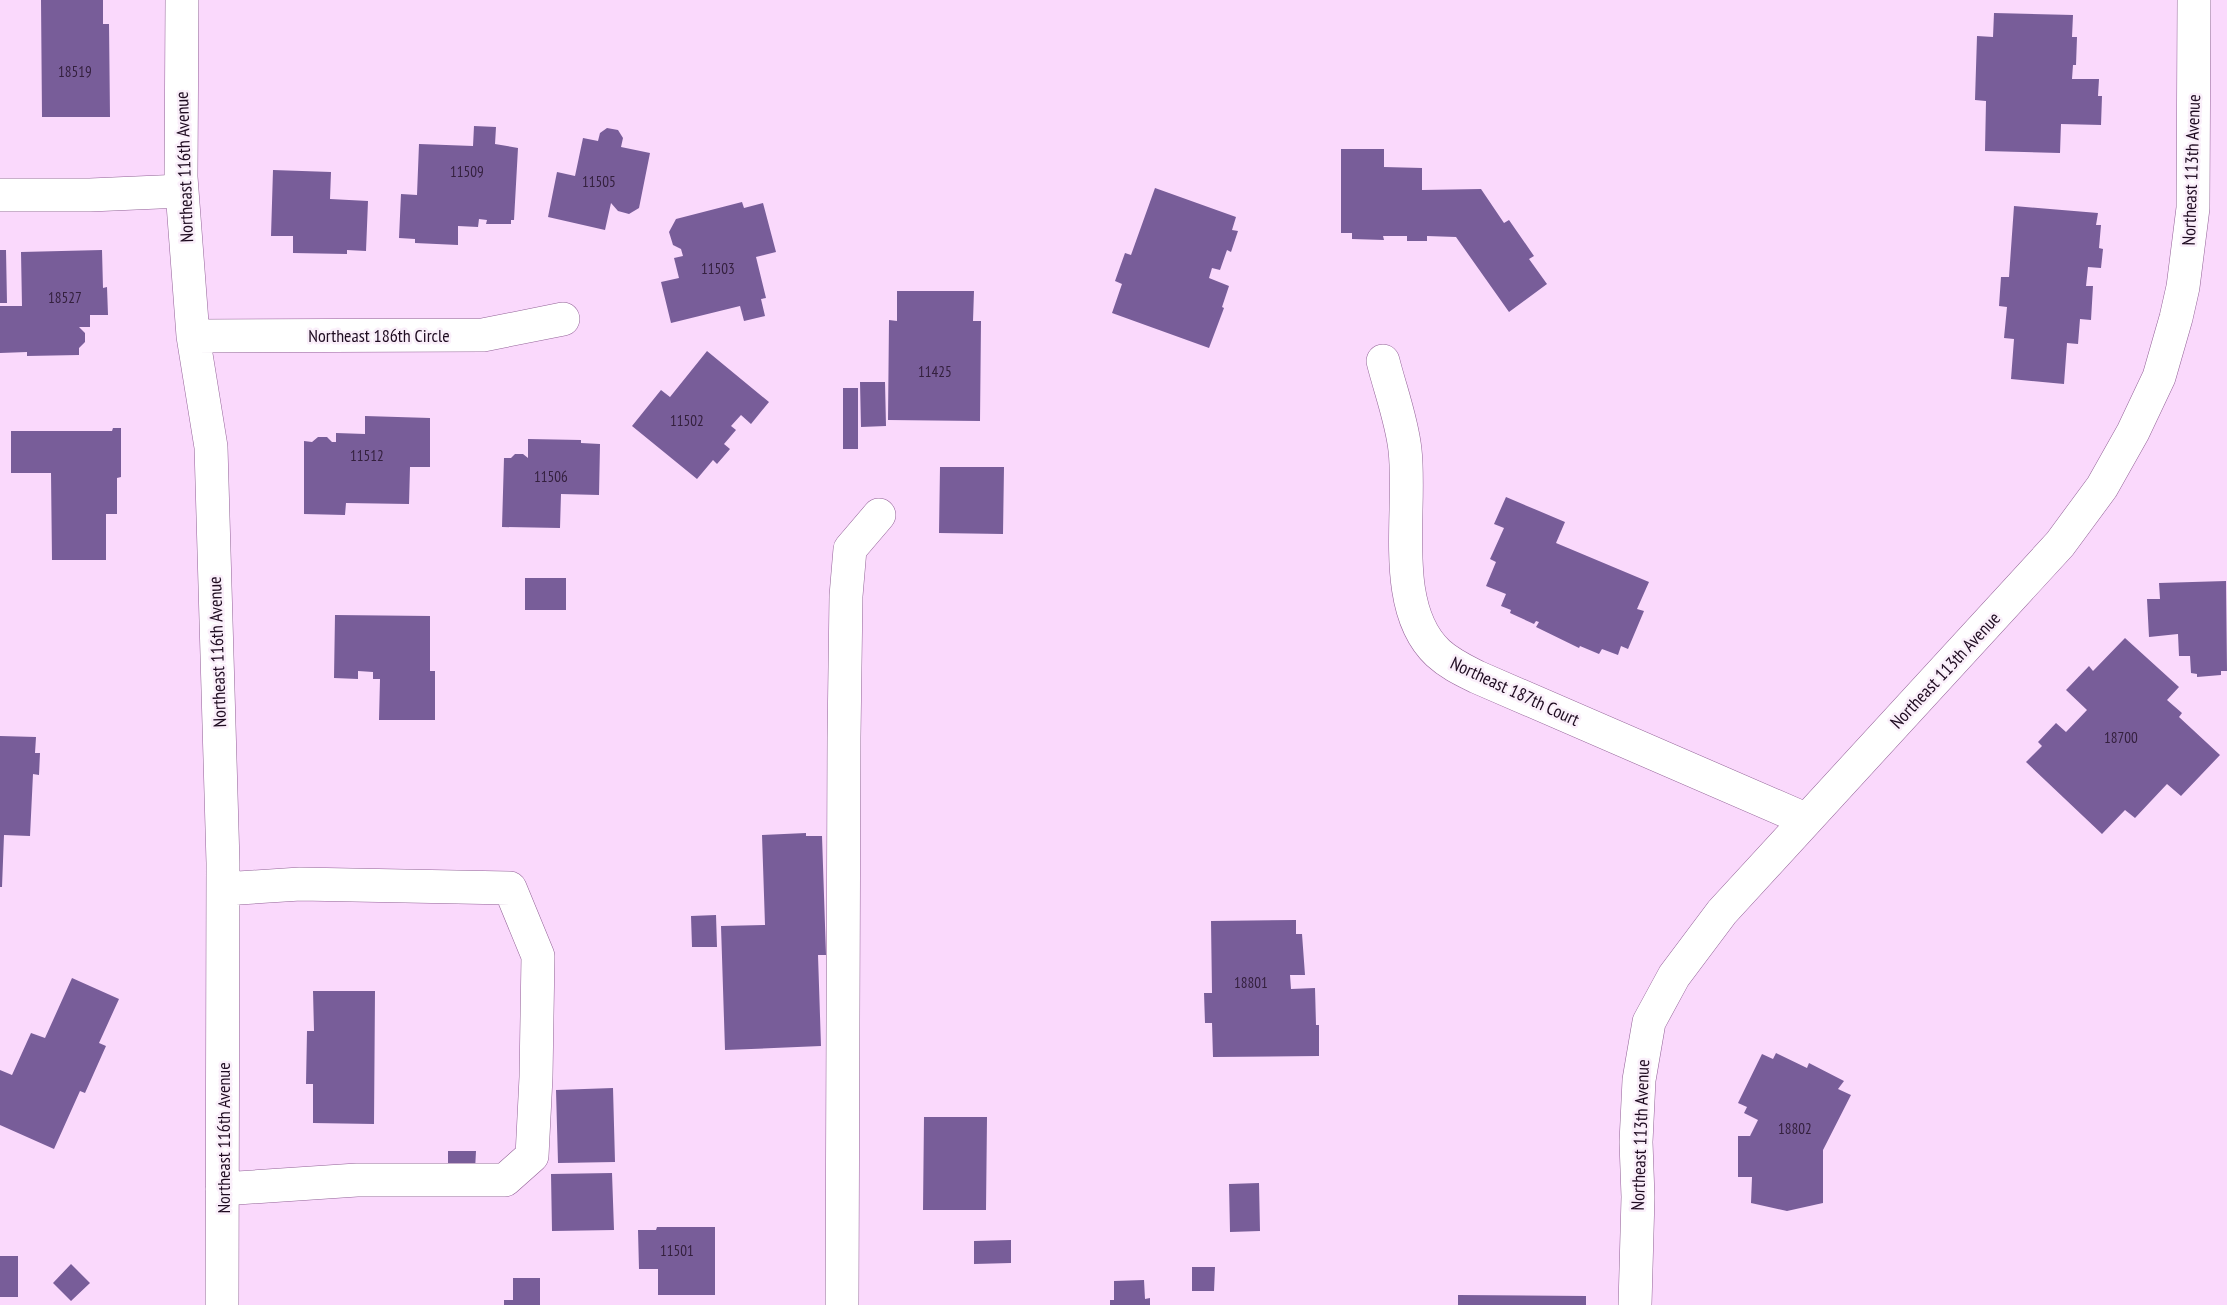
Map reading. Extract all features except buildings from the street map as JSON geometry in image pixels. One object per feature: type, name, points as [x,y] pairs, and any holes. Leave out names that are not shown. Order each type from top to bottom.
[{"type":"street","name":"Northeast 116th Avenue","points":[[182,0],[182,191],[194,336],[211,447],[223,888],[222,1305]]},
{"type":"street","name":"Northeast 113th Avenue","points":[[1635,1305],[1639,1090],[1649,1022],[1674,976],[1722,912],[1805,819],[2032,577],[2060,544],[2102,487],[2146,405],[2158,376],[2176,318],[2190,246],[2193,208],[2194,0]]},
{"type":"street","points":[[0,195],[90,195],[182,191]]},
{"type":"street","name":"Northeast 186th Circle","points":[[194,336],[483,335],[563,320]]},
{"type":"street","name":"Northeast 187th Court","points":[[1383,361],[1405,450],[1410,601],[1424,637],[1437,652],[1454,666],[1477,677],[1805,819]]},
{"type":"street","points":[[842,1305],[846,596],[850,549],[879,515]]},
{"type":"street","points":[[222,1189],[357,1180],[505,1180],[532,1156],[538,956],[510,888],[300,884],[223,888]]}]
